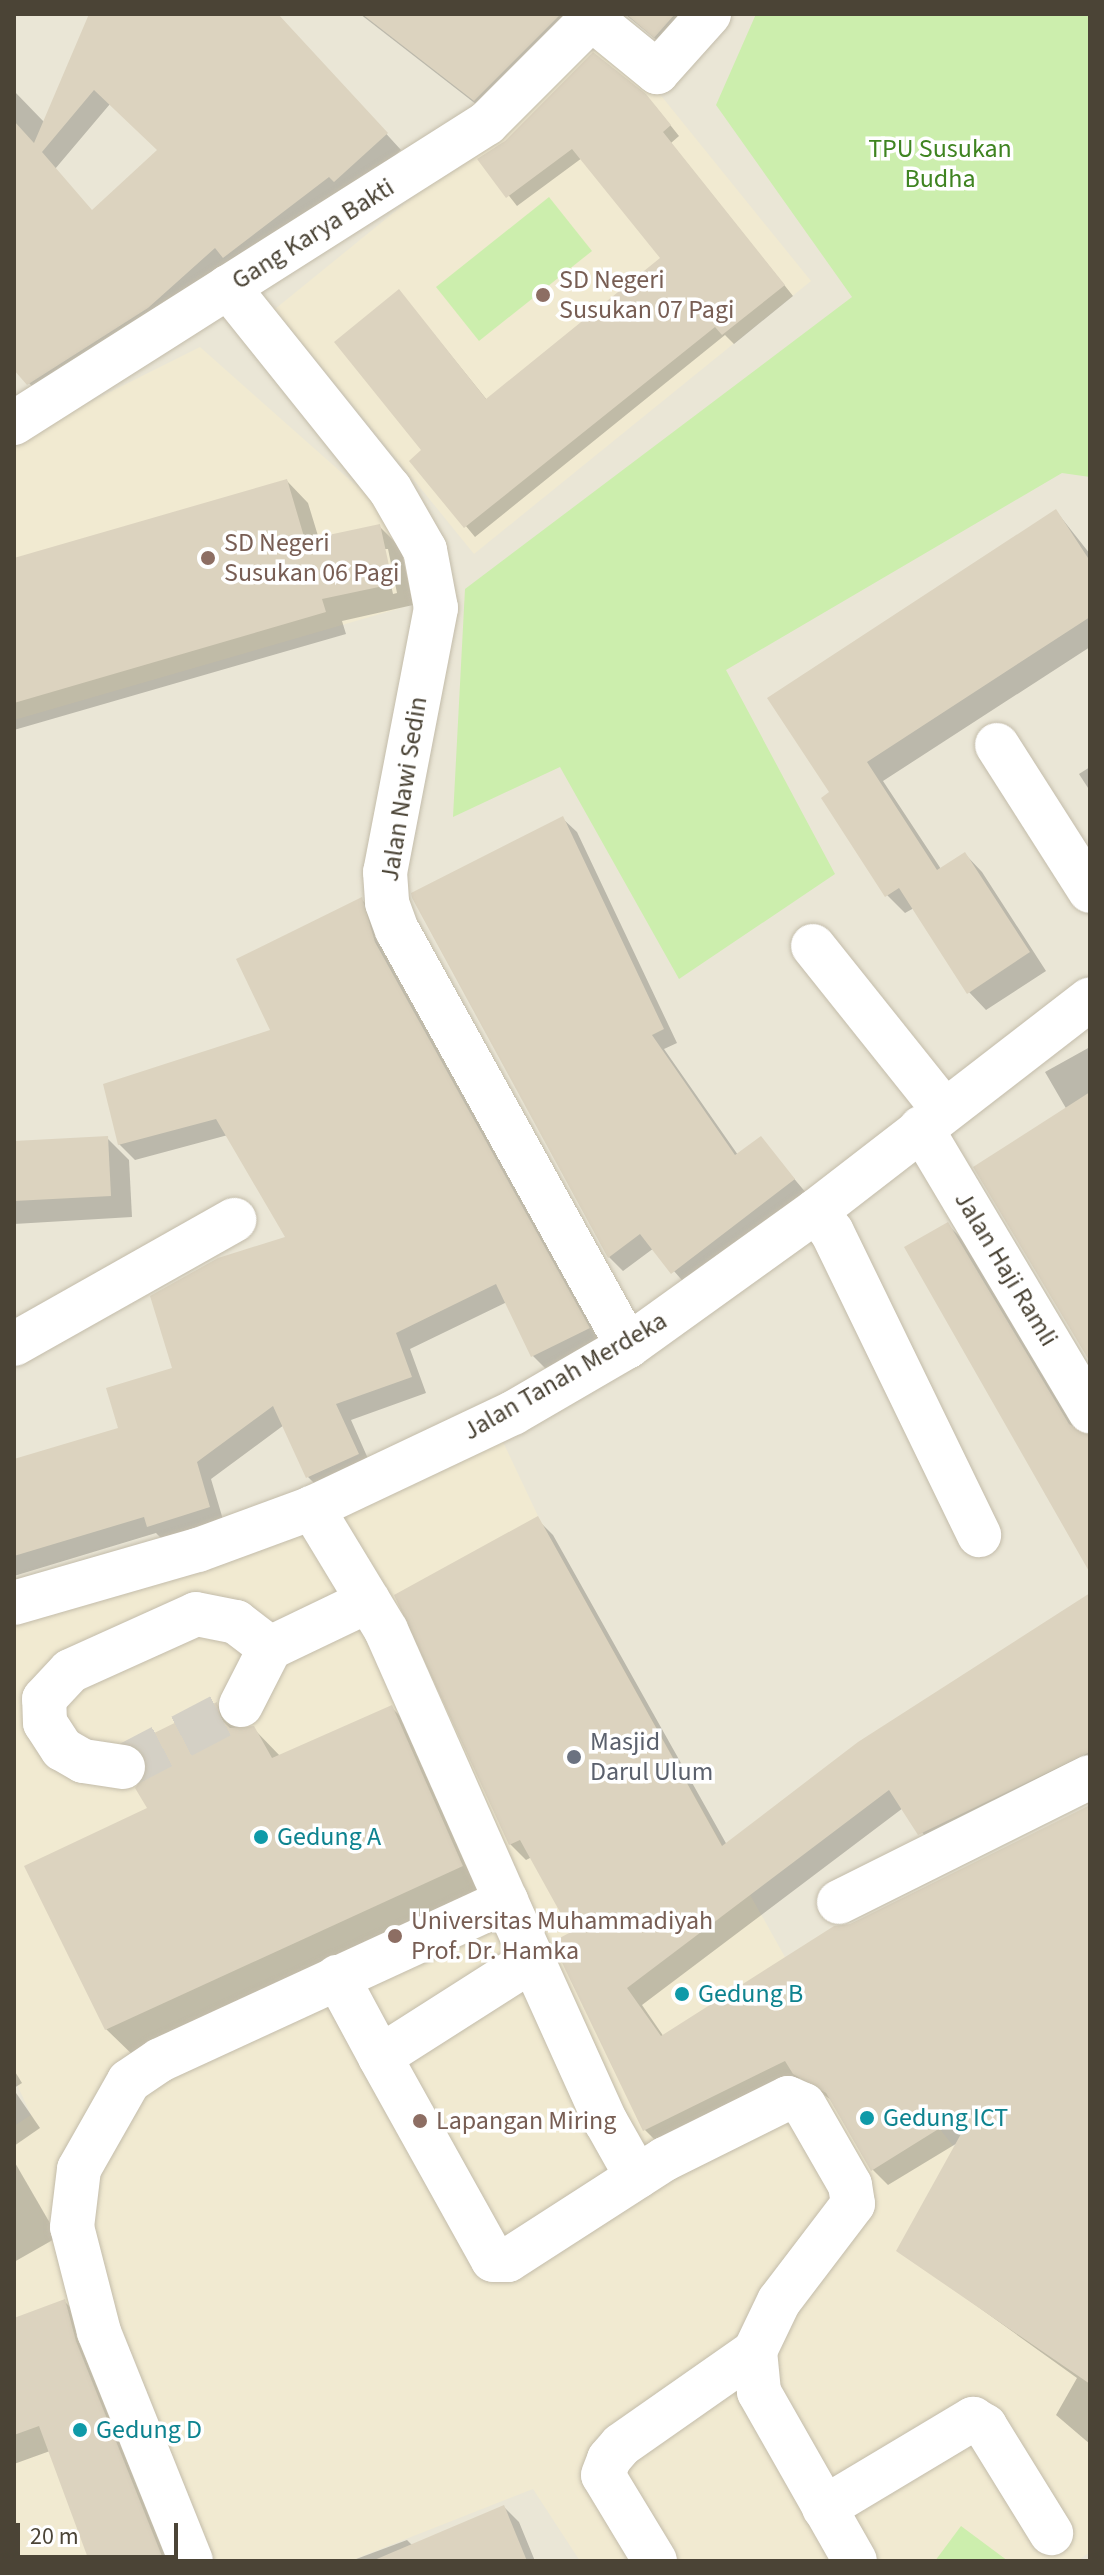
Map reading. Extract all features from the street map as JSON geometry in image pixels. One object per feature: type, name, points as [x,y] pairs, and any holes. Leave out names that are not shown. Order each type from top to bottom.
[{"type":"street","points":[[589,16],[657,72],[709,14]]},
{"type":"street","name":"Gang Karya Bakti","points":[[14,423],[487,123],[589,16]]},
{"type":"street","name":"Jalan Nawi Sedin","points":[[228,287],[390,489],[425,550],[436,608],[385,872],[387,903],[397,930],[628,1346]]},
{"type":"street","points":[[997,745],[1090,891]]},
{"type":"street","name":"Jalan Haji Ramli","points":[[813,946],[933,1119],[1090,1411]]},
{"type":"street","name":"Jalan Tanah Merdeka","points":[[14,1603],[198,1550],[312,1508],[513,1413],[628,1346],[816,1211],[1090,999]]},
{"type":"street","points":[[816,1211],[832,1232],[979,1535]]},
{"type":"street","points":[[14,1344],[234,1220]]},
{"type":"street","points":[[312,1508],[386,1630],[532,1960],[637,2177]]},
{"type":"street","points":[[241,1705],[270,1648],[368,1601]]},
{"type":"street","points":[[123,1767],[83,1761],[62,1749],[45,1723],[44,1699],[53,1684],[70,1671],[196,1614],[236,1622],[270,1648]]},
{"type":"street","points":[[839,1902],[1090,1777]]},
{"type":"street","points":[[191,2561],[99,2332],[72,2227],[79,2169],[129,2081],[196,2042],[506,1901]]},
{"type":"street","points":[[380,2057],[532,1960]]},
{"type":"street","points":[[337,1977],[493,2260],[508,2260],[637,2177],[788,2098],[804,2105],[850,2185],[853,2204],[779,2301],[755,2351],[621,2445],[609,2459],[603,2475],[655,2561]]},
{"type":"street","points":[[755,2351],[759,2392],[855,2561]]},
{"type":"street","points":[[824,2508],[973,2419],[985,2426],[1051,2533]]},
{"type":"shaded area","points":[[14,14],[1090,14],[1090,2561],[14,2561]]},
{"type":"shaded area","name":"SD Negeri Susukan 07 Pagi","points":[[612,35],[811,281],[474,554],[275,309]]},
{"type":"shaded area","name":"SD Negeri Susukan 06 Pagi","points":[[200,347],[386,512],[418,603],[14,720],[14,440]]},
{"type":"shaded area","name":"Universitas Muhammadiyah Prof. Dr. Hamka","points":[[503,1442],[538,1516],[828,2034],[857,2024],[954,2147],[1090,2265],[1090,2552],[1077,2561],[580,2561],[533,2489],[350,2561],[14,2561],[14,2126],[31,2115],[14,2078],[14,1616],[173,1576]]},
{"type":"green space","name":"TPU Susukan Budha","points":[[756,14],[1090,14],[1090,477],[1062,473],[726,670],[835,874],[679,979],[560,767],[453,817],[465,589],[852,297],[716,105]]},
{"type":"green space","points":[[549,197],[592,251],[479,341],[436,287]]},
{"type":"green space","points":[[961,2526],[1008,2561],[935,2561]]},
{"type":"building","points":[[89,14],[278,14],[388,133],[334,182],[329,177],[223,258],[215,248],[148,308],[27,385],[14,370],[14,121],[34,143]],"holes":[[[94,90],[157,150],[92,210],[42,152]]]},
{"type":"building","points":[[362,14],[561,14],[474,101]]},
{"type":"building","points":[[626,14],[675,14],[654,38]]},
{"type":"building","points":[[593,52],[646,94],[671,125],[663,132],[785,285],[722,335],[715,327],[464,528],[409,461],[421,450],[334,342],[399,289],[486,399],[660,258],[572,149],[506,198],[477,159],[505,141]]},
{"type":"building","points":[[287,479],[305,540],[380,524],[393,584],[322,599],[326,612],[14,703],[14,558]]},
{"type":"building","points":[[1056,509],[1090,561],[1090,617],[867,762],[937,870],[965,852],[1030,952],[967,994],[899,888],[885,897],[821,798],[829,792],[767,698]]},
{"type":"building","points":[[563,816],[664,1029],[652,1035],[735,1155],[761,1136],[795,1179],[671,1274],[640,1234],[608,1258],[412,898],[411,893]]},
{"type":"building","points":[[362,897],[375,942],[590,1328],[531,1357],[496,1284],[396,1333],[412,1377],[336,1404],[359,1454],[306,1478],[273,1406],[197,1462],[210,1507],[147,1527],[144,1517],[14,1556],[14,1459],[118,1428],[106,1388],[172,1368],[150,1296],[218,1258],[285,1237],[216,1119],[118,1145],[103,1084],[270,1030],[236,959]]},
{"type":"building","points":[[1090,1092],[1090,1362],[973,1167]]},
{"type":"building","points":[[108,1136],[111,1196],[14,1201],[14,1141]]},
{"type":"building","points":[[948,1222],[1069,1424],[1090,1436],[1090,1573],[904,1247]]},
{"type":"building","points":[[538,1516],[722,1846],[858,1742],[1090,1593],[1090,1752],[918,1835],[889,1790],[627,1988],[661,2036],[834,1926],[850,1924],[1090,1805],[1090,2384],[896,2251],[977,2105],[871,2171],[826,2093],[793,2074],[785,2061],[643,2131],[552,1942],[571,1932],[520,1840],[509,1845],[394,1595]]},
{"type":"building","name":"Gedung A","points":[[217,1702],[221,1719],[230,1728],[254,1726],[272,1758],[392,1705],[463,1866],[105,2030],[24,1866],[147,1808],[135,1788],[148,1771],[146,1759],[132,1744]]},
{"type":"building","name":"Gedung D","points":[[65,2299],[76,2341],[164,2561],[89,2561],[39,2426],[14,2435],[14,2318]]},
{"type":"building","points":[[504,2505],[527,2561],[372,2561]]},
{"type":"tunnel","points":[[123,1767],[241,1705]]},
{"type":"place","name":"SD Negeri Susukan 07 Pagi","points":[[543,295]]},
{"type":"place","name":"SD Negeri Susukan 06 Pagi","points":[[208,558]]},
{"type":"place","name":"Masjid Darul Ulum","points":[[574,1757]]},
{"type":"place","name":"Gedung A","points":[[261,1837]]},
{"type":"place","name":"Universitas Muhammadiyah Prof. Dr. Hamka","points":[[395,1936]]},
{"type":"place","name":"Gedung B","points":[[682,1994]]},
{"type":"place","name":"Gedung ICT","points":[[867,2118]]},
{"type":"place","name":"Lapangan Miring","points":[[420,2121]]},
{"type":"place","name":"Gedung D","points":[[80,2430]]}]
